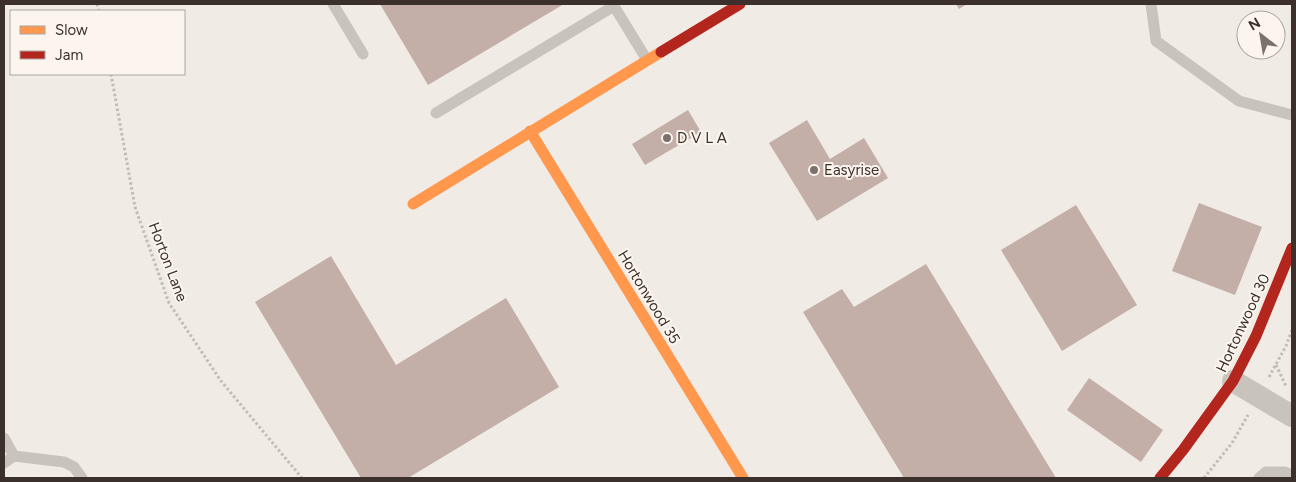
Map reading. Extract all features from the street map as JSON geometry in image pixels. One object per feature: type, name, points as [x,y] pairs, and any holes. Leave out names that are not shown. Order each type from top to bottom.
[{"type":"street","points":[[413,204],[740,4]]},
{"type":"street","name":"Hortonwood 35","points":[[530,131],[743,478]]},
{"type":"street","name":"Hortonwood 30","points":[[1160,478],[1183,450],[1233,381],[1256,336],[1292,248]]},
{"type":"street","points":[[1233,381],[1292,416]]},
{"type":"lane","points":[[333,4],[363,54]]},
{"type":"lane","points":[[1151,4],[1156,41],[1239,101],[1292,115]]},
{"type":"lane","points":[[436,113],[613,5],[648,60]]},
{"type":"lane","points":[[4,438],[14,456]]},
{"type":"lane","points":[[4,463],[14,456],[64,462],[74,467],[82,478]]},
{"type":"lane","points":[[1259,478],[1266,472],[1285,472],[1292,476]]},
{"type":"path","name":"Horton Lane","points":[[111,75],[135,207],[169,303],[221,381],[302,478]]},
{"type":"path","points":[[1276,364],[1284,384],[1288,388]]},
{"type":"building","points":[[380,4],[564,4],[428,85]]},
{"type":"building","points":[[956,4],[967,4],[959,9]]},
{"type":"building","name":"D V L A","points":[[688,110],[701,132],[645,165],[632,144]]},
{"type":"building","points":[[807,120],[830,159],[864,138],[888,178],[817,221],[769,143]]},
{"type":"building","points":[[1199,203],[1262,227],[1235,295],[1172,271]]},
{"type":"building","points":[[1076,205],[1137,305],[1062,351],[1001,250]]},
{"type":"building","points":[[331,256],[396,365],[506,298],[559,387],[408,478],[361,478],[255,302]]},
{"type":"building","points":[[926,264],[1056,478],[904,478],[803,312],[842,289],[854,307]]},
{"type":"building","points":[[1089,378],[1163,430],[1141,462],[1067,410]]},
{"type":"traffic: slow","points":[[413,204],[661,52]]},
{"type":"traffic: slow","points":[[530,131],[743,478]]},
{"type":"traffic: jam","points":[[661,52],[740,4]]},
{"type":"traffic: jam","points":[[1160,478],[1183,450],[1233,381],[1256,336],[1292,248]]},
{"type":"place","name":"D V L A","points":[[667,138]]},
{"type":"place","name":"Easyrise","points":[[814,170]]}]
